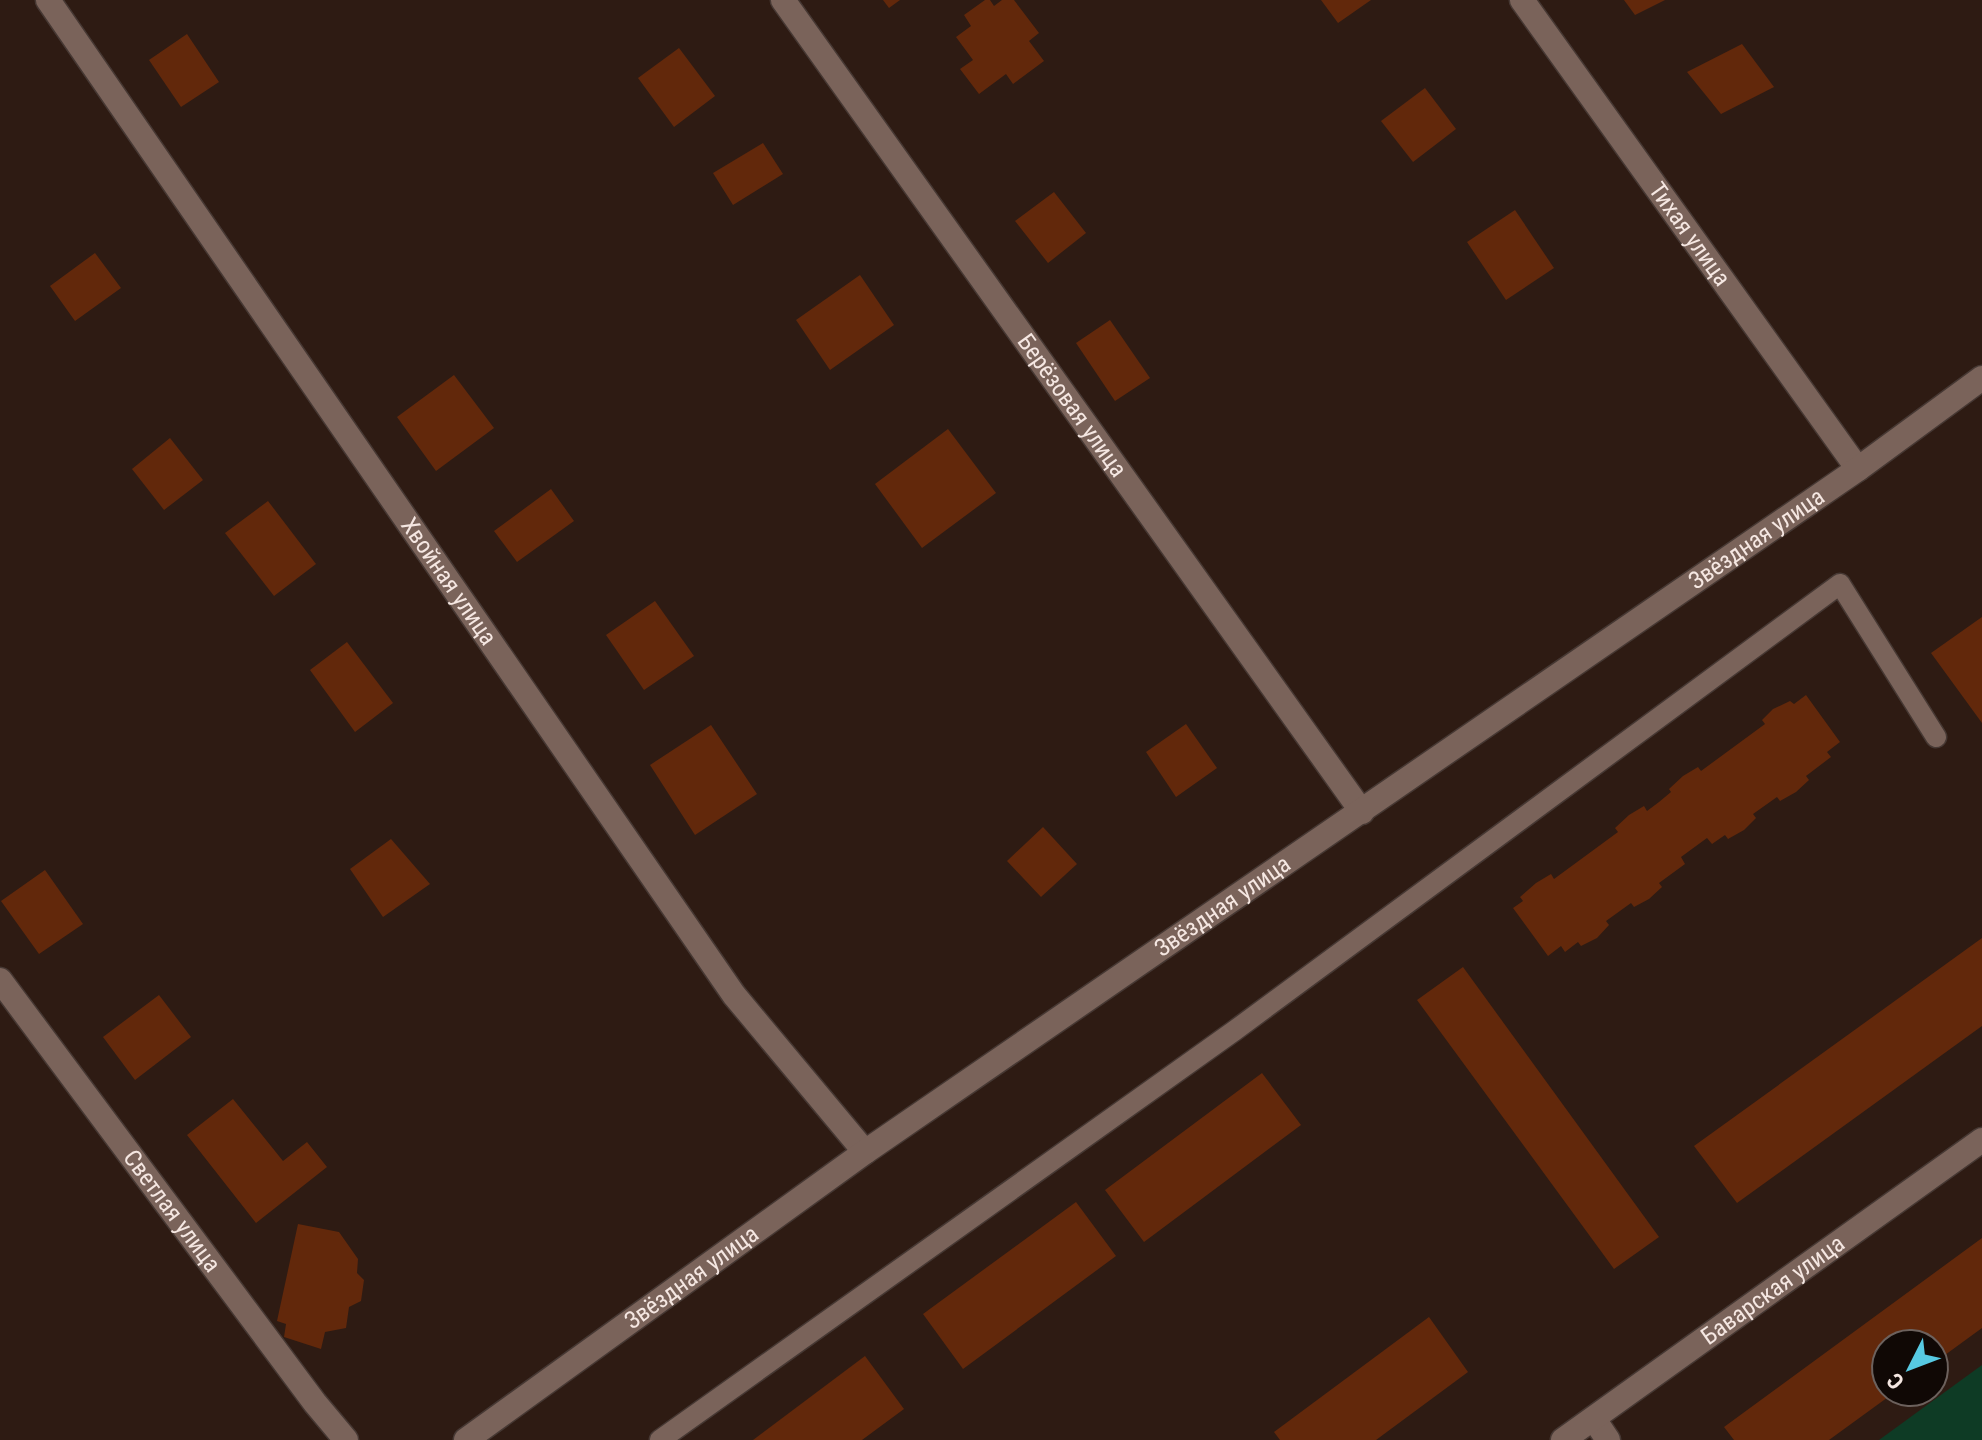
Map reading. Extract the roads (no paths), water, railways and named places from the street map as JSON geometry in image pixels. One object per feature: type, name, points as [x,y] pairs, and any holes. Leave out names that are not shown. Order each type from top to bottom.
[{"type":"street","name":"Хвойная улица","points":[[48,0],[734,995],[865,1152]]},
{"type":"street","name":"Берёзовая улица","points":[[783,0],[1362,812]]},
{"type":"street","name":"Тихая улица","points":[[1522,0],[1858,469]]},
{"type":"street","name":"Звёздная улица","points":[[466,1440],[865,1152],[1858,469],[1982,378]]},
{"type":"street","name":"Светлая улица","points":[[0,980],[315,1403],[346,1440]]},
{"type":"street","name":"Баварская улица","points":[[1563,1440],[1982,1140]]},
{"type":"street","points":[[1594,1419],[1608,1440]]},
{"type":"lane","points":[[660,1440],[1234,1031],[1840,584],[1936,737]]}]
